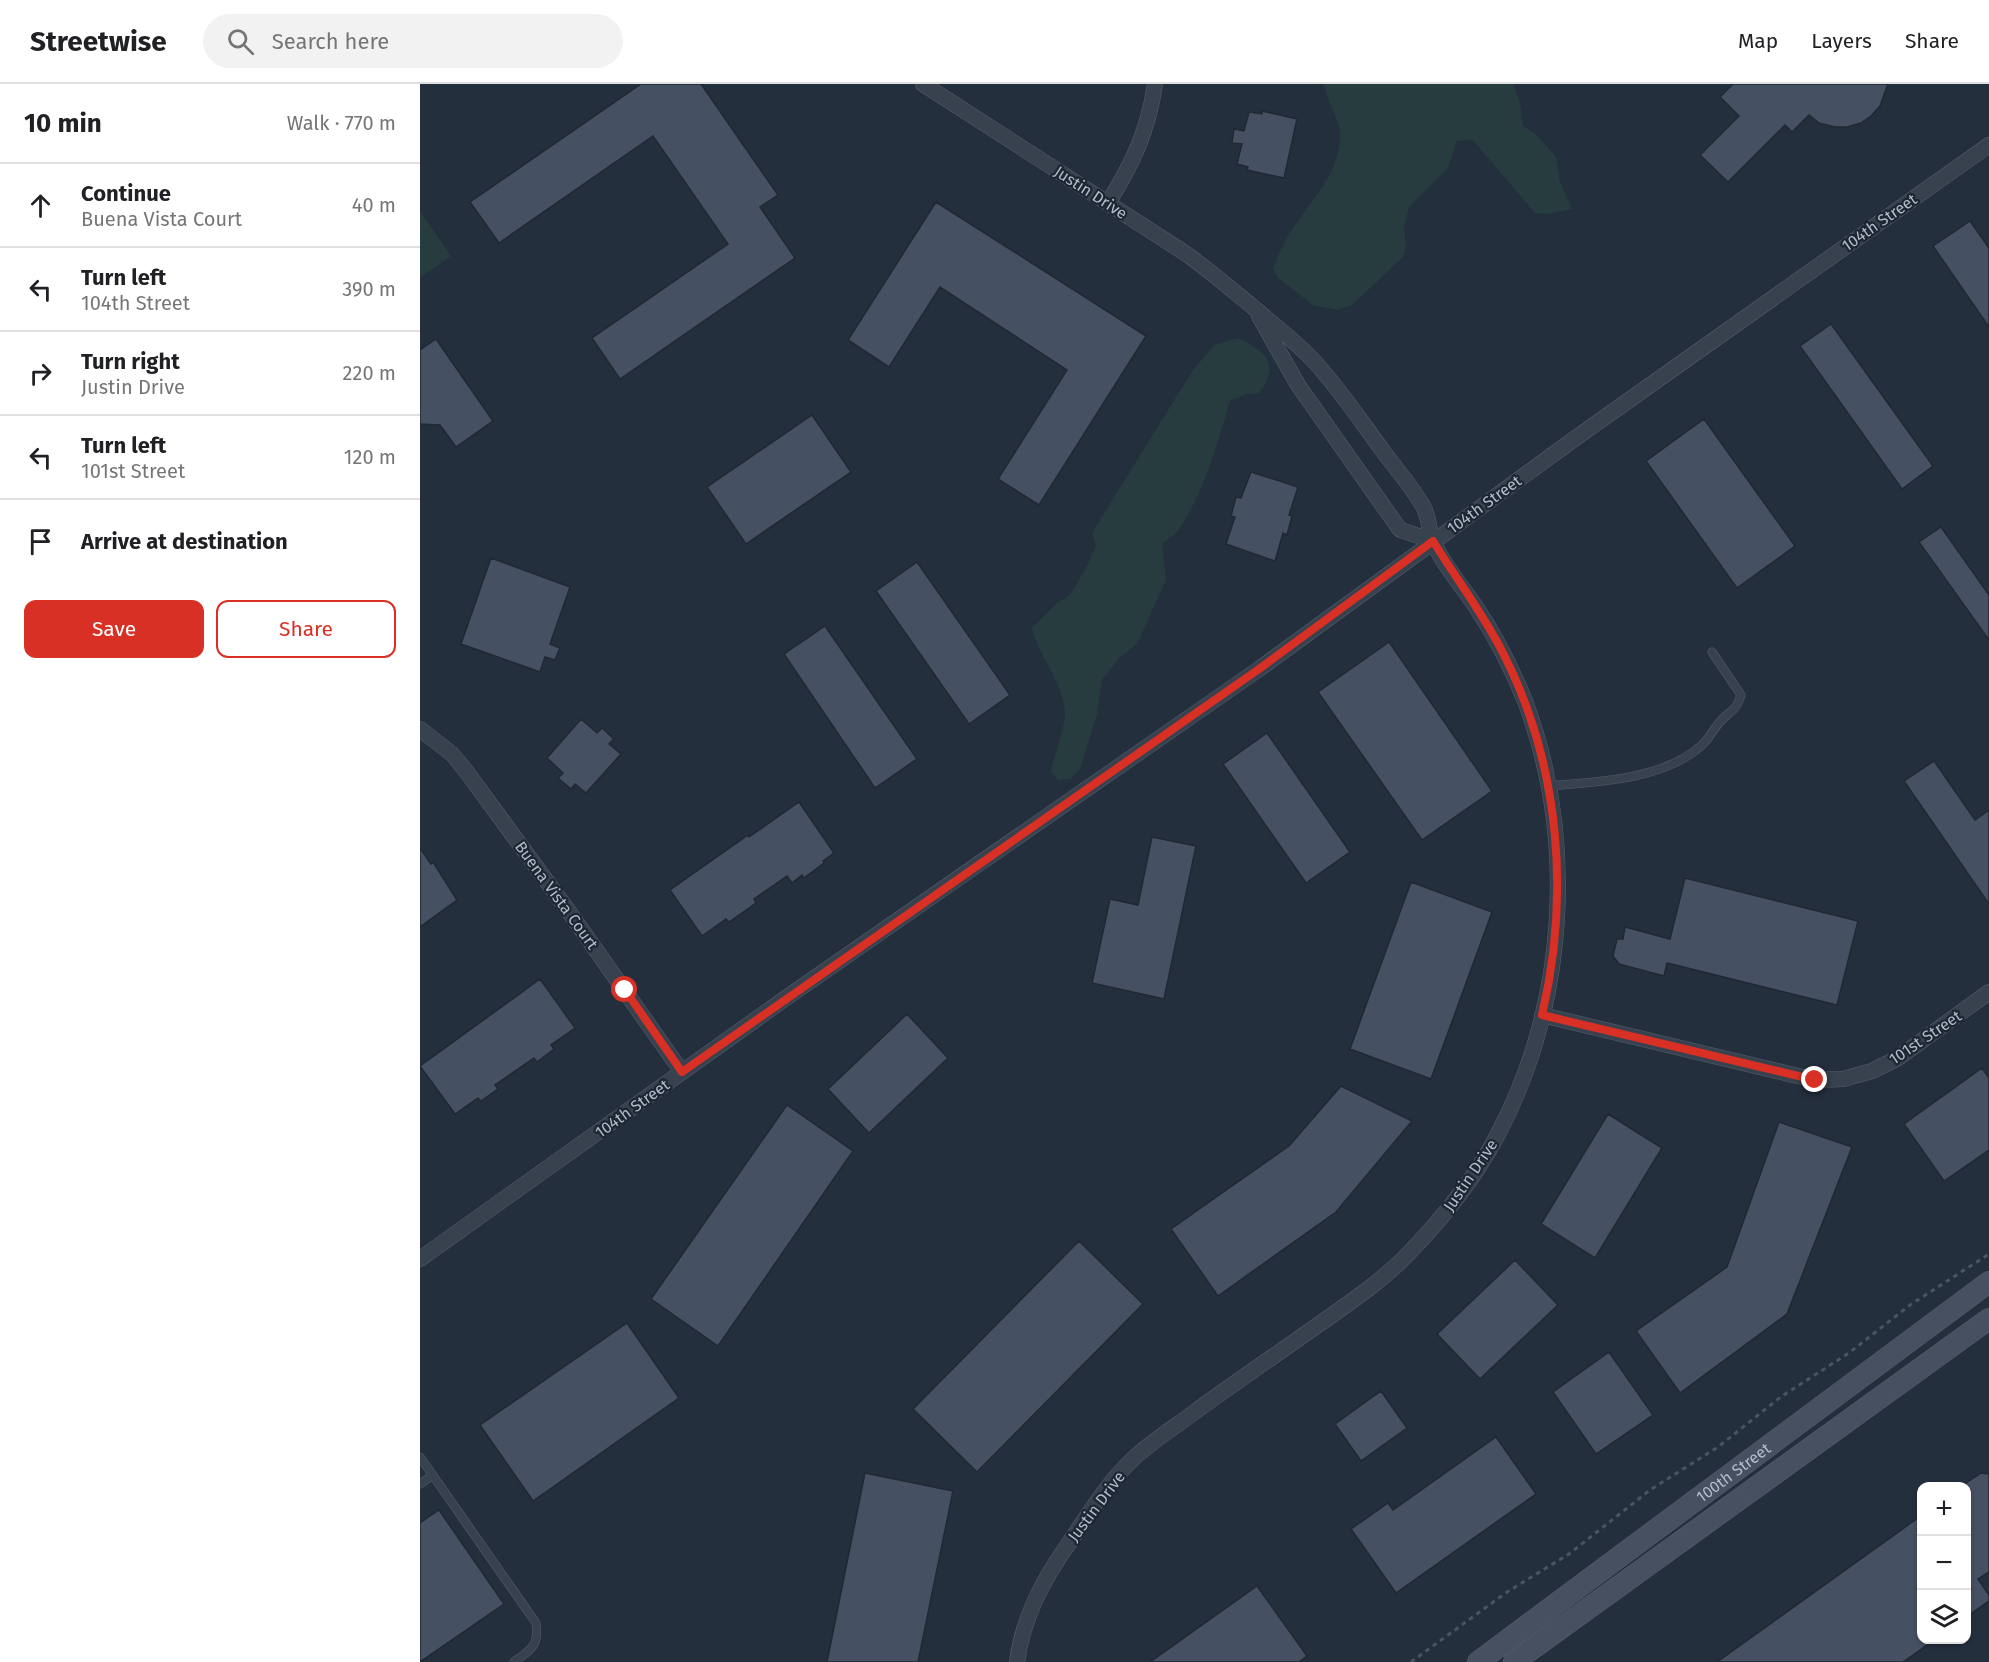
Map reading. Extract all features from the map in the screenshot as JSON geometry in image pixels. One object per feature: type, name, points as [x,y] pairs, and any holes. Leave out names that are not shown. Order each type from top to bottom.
[{"type":"main road","name":"100th Street","points":[[1478,1662],[1989,1282]]},
{"type":"main road","name":"100th Street","points":[[1514,1662],[1989,1319]]},
{"type":"street","name":"Justin Drive","points":[[923,84],[1222,279],[1254,309],[1283,331],[1337,388],[1425,510],[1433,541],[1480,612],[1505,656],[1525,701],[1540,751],[1553,818],[1558,872],[1557,920],[1550,981],[1538,1035],[1520,1086],[1497,1136],[1470,1180],[1439,1221],[1404,1258],[1365,1292],[1225,1390],[1134,1459],[1111,1483],[1053,1565],[1038,1591],[1026,1621],[1017,1662]]},
{"type":"street","points":[[1108,203],[1134,160],[1152,107],[1155,84]]},
{"type":"street","name":"104th Street","points":[[420,1259],[682,1072],[1239,683],[1433,541],[1989,145]]},
{"type":"street","name":"Justin Drive","points":[[1254,309],[1298,385],[1401,530],[1433,541]]},
{"type":"street","name":"Buena Vista Court","points":[[420,729],[452,754],[466,771],[682,1072]]},
{"type":"street","name":"101st Street","points":[[1542,1015],[1815,1080],[1834,1079],[1872,1071],[1898,1058],[1989,992]]},
{"type":"lane","points":[[1547,786],[1634,777],[1688,756],[1703,745],[1720,721],[1738,707],[1741,695],[1712,652]]},
{"type":"lane","points":[[420,1457],[536,1623],[538,1636],[533,1649],[514,1662]]},
{"type":"lane","points":[[420,1484],[433,1475]]},
{"type":"path","points":[[1411,1662],[1507,1592],[1569,1554],[1650,1490],[1718,1447],[1782,1396],[1849,1353],[1910,1305],[1989,1254]]},
{"type":"green space","points":[[1324,84],[1513,84],[1520,103],[1523,126],[1536,134],[1556,157],[1560,182],[1572,209],[1548,214],[1535,213],[1473,140],[1457,141],[1448,168],[1409,207],[1404,227],[1406,248],[1403,257],[1352,305],[1338,310],[1313,305],[1277,277],[1273,267],[1287,238],[1333,168],[1337,155],[1340,141],[1339,126]]},
{"type":"green space","points":[[420,211],[451,256],[420,278]]},
{"type":"green space","points":[[1238,338],[1256,348],[1267,359],[1269,373],[1266,383],[1259,394],[1246,394],[1230,401],[1210,466],[1197,498],[1180,528],[1162,544],[1166,580],[1137,644],[1119,658],[1102,680],[1097,714],[1080,769],[1070,779],[1058,780],[1051,771],[1062,732],[1065,711],[1060,689],[1035,639],[1032,628],[1057,603],[1070,595],[1096,546],[1092,533],[1191,373],[1214,345]]},
{"type":"building","points":[[641,84],[701,84],[778,195],[760,207],[795,258],[620,379],[592,338],[728,244],[653,136],[499,243],[470,202]]},
{"type":"building","points":[[1733,84],[1888,84],[1880,106],[1861,123],[1847,127],[1835,127],[1819,123],[1809,115],[1792,132],[1785,125],[1728,182],[1700,155],[1739,116],[1720,97]]},
{"type":"building","points":[[1262,111],[1297,119],[1284,178],[1247,170],[1248,167],[1237,164],[1242,144],[1232,143],[1234,129],[1244,131],[1249,112],[1262,114]]},
{"type":"building","points":[[936,202],[1146,336],[1039,505],[998,479],[1067,370],[940,287],[889,367],[848,340]]},
{"type":"building","points":[[1970,221],[1989,248],[1989,327],[1933,246]]},
{"type":"building","points":[[1831,324],[1933,466],[1902,489],[1800,346]]},
{"type":"building","points":[[436,339],[493,421],[456,447],[440,425],[420,424],[420,350]]},
{"type":"building","points":[[812,415],[851,472],[746,544],[707,487]]},
{"type":"building","points":[[1704,419],[1795,546],[1737,588],[1646,461]]},
{"type":"building","points":[[1251,472],[1298,487],[1289,515],[1292,516],[1287,535],[1283,533],[1275,561],[1226,544],[1235,517],[1231,516],[1236,497],[1241,498]]},
{"type":"building","points":[[1941,527],[1989,595],[1989,640],[1919,542]]},
{"type":"building","points":[[491,558],[570,587],[550,644],[560,648],[555,660],[545,657],[540,672],[461,644]]},
{"type":"building","points":[[917,562],[1010,695],[969,724],[876,591]]},
{"type":"building","points":[[825,626],[917,759],[875,788],[784,654]]},
{"type":"building","points":[[1389,642],[1492,791],[1422,840],[1318,692]]},
{"type":"building","points":[[581,719],[597,733],[602,728],[614,739],[609,744],[621,754],[586,793],[575,784],[571,789],[558,778],[563,773],[547,758]]},
{"type":"building","points":[[1267,733],[1350,852],[1306,883],[1223,764]]},
{"type":"building","points":[[1934,761],[1975,820],[1989,810],[1989,904],[1904,781]]},
{"type":"building","points":[[799,802],[834,853],[804,878],[802,875],[792,883],[787,876],[754,899],[756,903],[729,922],[726,919],[702,936],[670,890]]},
{"type":"building","points":[[1152,837],[1196,846],[1164,999],[1092,983],[1110,899],[1138,905]]},
{"type":"building","points":[[420,848],[431,864],[433,862],[457,900],[420,927]]},
{"type":"building","points":[[1685,878],[1858,921],[1837,1005],[1667,963],[1664,976],[1619,964],[1613,956],[1617,939],[1623,939],[1625,927],[1670,939]]},
{"type":"building","points":[[1411,882],[1492,912],[1431,1079],[1350,1049]]},
{"type":"building","points":[[540,979],[575,1028],[551,1045],[554,1049],[537,1062],[534,1058],[495,1085],[498,1089],[481,1101],[478,1098],[455,1114],[420,1066]]},
{"type":"building","points":[[907,1014],[948,1058],[869,1133],[828,1089]]},
{"type":"building","points":[[1982,1068],[1989,1078],[1989,1150],[1944,1181],[1904,1124]]},
{"type":"building","points":[[1341,1086],[1412,1121],[1336,1212],[1218,1296],[1171,1229],[1289,1146]]},
{"type":"building","points":[[787,1105],[853,1151],[718,1346],[651,1299]]},
{"type":"building","points":[[1608,1114],[1662,1148],[1595,1258],[1541,1224]]},
{"type":"building","points":[[1779,1122],[1852,1147],[1787,1314],[1680,1393],[1636,1331],[1727,1267]]},
{"type":"building","points":[[1079,1241],[1143,1304],[977,1472],[913,1409]]},
{"type":"building","points":[[1515,1260],[1558,1305],[1480,1379],[1437,1334]]},
{"type":"building","points":[[627,1323],[679,1398],[533,1501],[480,1425]]},
{"type":"building","points":[[1609,1352],[1653,1415],[1596,1454],[1553,1392]]},
{"type":"building","points":[[1381,1391],[1407,1428],[1361,1461],[1335,1424]]},
{"type":"building","points":[[1496,1437],[1536,1494],[1396,1593],[1351,1529],[1388,1503],[1393,1510]]},
{"type":"building","points":[[865,1473],[953,1491],[918,1662],[827,1662]]},
{"type":"building","points":[[1981,1473],[1989,1474],[1989,1572],[1978,1579],[1989,1595],[1989,1601],[1971,1614],[1971,1482],[1968,1482]]},
{"type":"building","points":[[439,1510],[504,1604],[420,1662],[420,1523]]},
{"type":"building","points":[[1917,1519],[1917,1644],[1928,1644],[1903,1662],[1717,1662]]},
{"type":"building","points":[[1257,1586],[1307,1656],[1299,1662],[1150,1662]]},
{"type":"route","points":[[625,990],[682,1072],[1153,744],[1433,541],[1480,612],[1505,656],[1525,701],[1540,751],[1553,818],[1558,872],[1557,927],[1550,981],[1542,1015],[1815,1080]]}]
